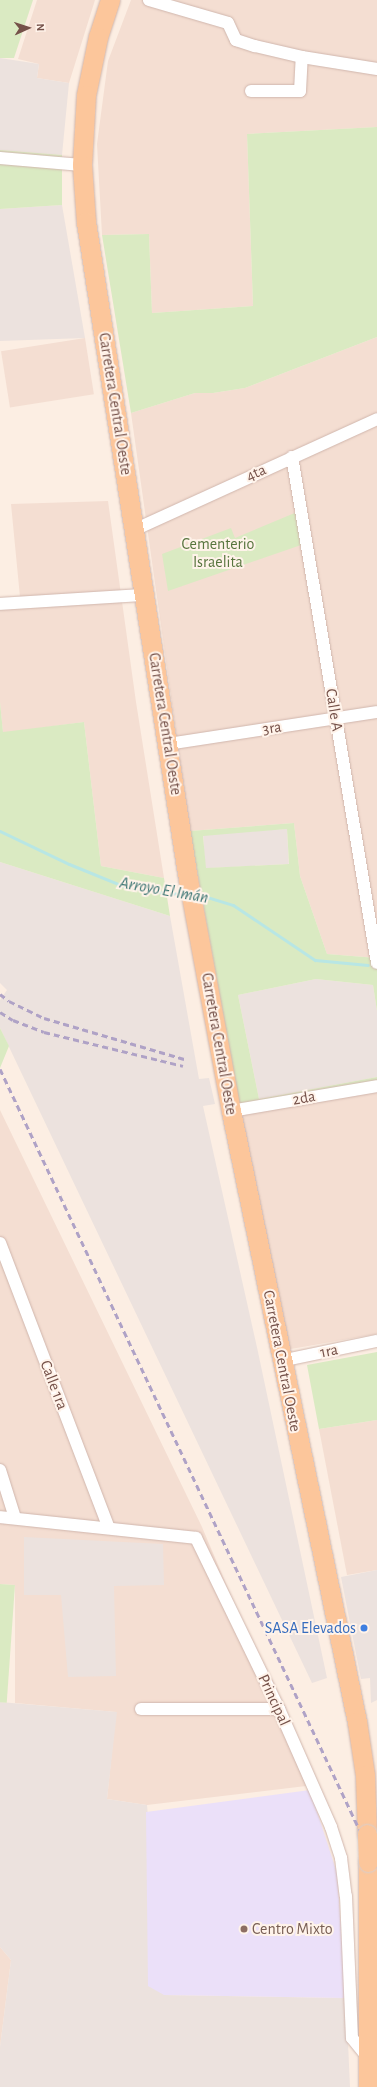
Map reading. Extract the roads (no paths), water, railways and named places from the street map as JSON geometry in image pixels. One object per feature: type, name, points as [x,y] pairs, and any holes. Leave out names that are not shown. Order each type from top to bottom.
[{"type":"main road","name":"Carretera Central Oeste","points":[[110,0],[98,36],[90,71],[82,165],[87,229],[136,528],[144,596],[188,879],[231,1111],[281,1361],[359,1733],[366,1781],[368,1862],[368,2087]]},
{"type":"street","points":[[149,0],[228,23],[236,40],[302,57],[377,69]]},
{"type":"street","points":[[251,90],[300,91],[302,57]]},
{"type":"street","points":[[0,158],[82,165]]},
{"type":"street","name":"4ta","points":[[136,528],[377,419]]},
{"type":"street","name":"Calle A","points":[[292,457],[377,963]]},
{"type":"street","points":[[0,604],[144,596]]},
{"type":"street","name":"3ra","points":[[168,744],[377,712]]},
{"type":"street","name":"2da","points":[[231,1111],[377,1086]]},
{"type":"street","name":"Calle 1ra","points":[[0,1243],[109,1528]]},
{"type":"street","name":"1ra","points":[[281,1361],[377,1341]]},
{"type":"street","points":[[0,1470],[15,1518]]},
{"type":"street","name":"Principal","points":[[0,1517],[196,1538],[279,1709],[331,1827],[341,1858],[346,1896],[352,2038],[368,2058]]},
{"type":"street","points":[[141,1709],[279,1709]]},
{"type":"waterway","name":"Arroyo El Imán","points":[[0,831],[69,864],[123,886],[164,893],[185,894]]},
{"type":"waterway","name":"Arroyo El Imán","points":[[197,894],[233,905],[315,960],[368,965]]},
{"type":"railway","points":[[0,994],[9,1001],[44,1018],[184,1059]]},
{"type":"railway","points":[[0,1012],[13,1020],[44,1032],[183,1066]]},
{"type":"railway","points":[[0,1069],[377,1867]]},
{"type":"place","name":"SASA Elevados","points":[[364,1628]]},
{"type":"place","name":"Centro Mixto","points":[[244,1929]]},
{"type":"park label","name":"Cementerio Israelita","points":[[218,553]]}]
